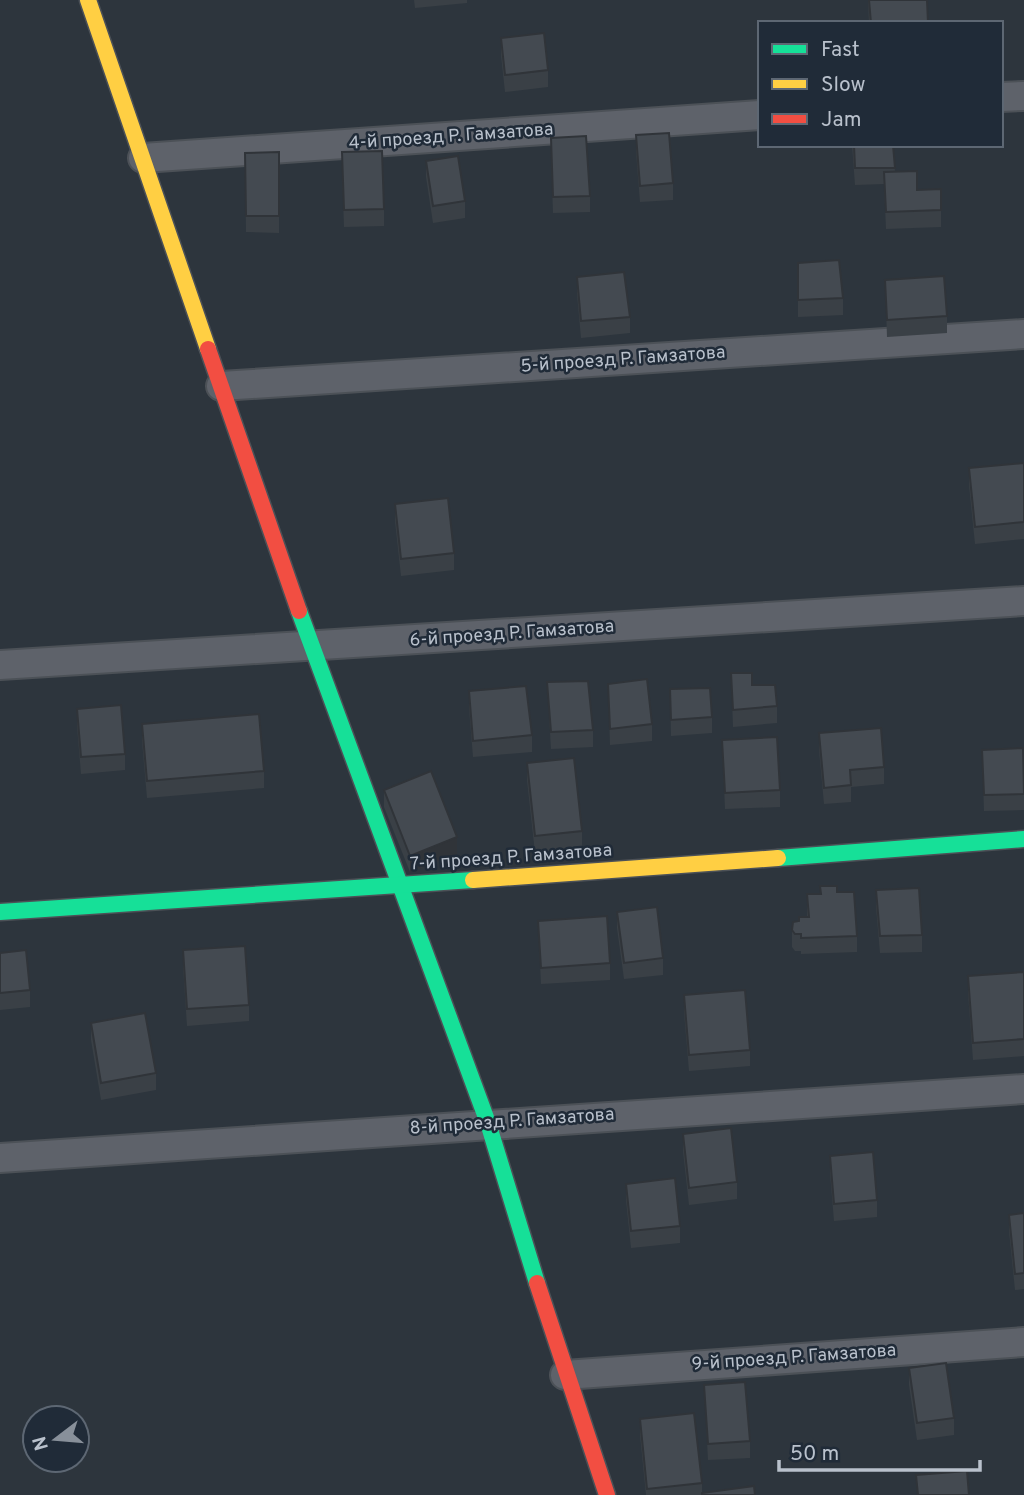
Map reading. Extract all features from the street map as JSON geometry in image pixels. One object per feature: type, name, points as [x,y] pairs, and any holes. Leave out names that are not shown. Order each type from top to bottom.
[{"type":"street","points":[[88,0],[312,647],[488,1123],[565,1375],[607,1495]]},
{"type":"street","points":[[1003,97],[1024,96]]},
{"type":"street","name":"4-й проезд Р. Гамзатова","points":[[143,159],[758,114]]},
{"type":"street","name":"5-й проезд Р. Гамзатова","points":[[221,386],[1024,334]]},
{"type":"street","name":"6-й проезд Р. Гамзатова","points":[[0,665],[1024,601]]},
{"type":"street","name":"7-й проезд Р. Гамзатова","points":[[0,912],[400,886],[1024,839]]},
{"type":"street","name":"8-й проезд Р. Гамзатова","points":[[0,1158],[488,1123],[1024,1089]]},
{"type":"street","name":"9-й проезд Р. Гамзатова","points":[[565,1375],[1024,1342]]},
{"type":"building","points":[[869,0],[927,0],[928,21],[871,21]]},
{"type":"building","points":[[544,33],[548,70],[505,75],[501,38]]},
{"type":"building","points":[[669,133],[673,183],[640,186],[636,135]]},
{"type":"building","points":[[586,136],[590,196],[553,197],[551,138]]},
{"type":"building","points":[[854,147],[893,147],[895,168],[855,168]]},
{"type":"building","points":[[382,151],[384,209],[344,210],[342,152]]},
{"type":"building","points":[[279,152],[279,216],[246,216],[245,153]]},
{"type":"building","points":[[458,156],[465,201],[433,206],[426,161]]},
{"type":"building","points":[[917,171],[917,190],[941,189],[941,210],[886,212],[884,172]]},
{"type":"building","points":[[839,260],[843,298],[798,300],[798,263]]},
{"type":"building","points":[[624,272],[630,317],[581,321],[577,277]]},
{"type":"building","points":[[944,276],[947,316],[887,320],[885,280]]},
{"type":"building","points":[[1024,463],[1024,522],[975,527],[969,468]]},
{"type":"building","points":[[448,498],[454,553],[401,559],[395,504]]},
{"type":"building","points":[[731,673],[752,673],[752,685],[775,685],[777,706],[733,710]]},
{"type":"building","points":[[647,679],[652,724],[610,729],[608,684]]},
{"type":"building","points":[[588,681],[593,730],[551,732],[547,682]]},
{"type":"building","points":[[526,686],[532,735],[473,741],[469,691]]},
{"type":"building","points":[[710,688],[712,717],[671,720],[670,689]]},
{"type":"building","points":[[121,705],[125,754],[81,757],[77,709]]},
{"type":"building","points":[[259,714],[264,771],[147,781],[142,724]]},
{"type":"building","points":[[881,728],[884,767],[850,770],[851,785],[824,788],[819,733]]},
{"type":"building","points":[[777,737],[780,790],[725,793],[722,740]]},
{"type":"building","points":[[1023,748],[1024,794],[984,795],[982,750]]},
{"type":"building","points":[[574,758],[582,831],[535,836],[527,763]]},
{"type":"building","points":[[431,771],[457,837],[410,856],[384,790]]},
{"type":"building","points":[[820,886],[837,886],[837,892],[854,892],[857,936],[801,938],[801,934],[795,934],[792,930],[793,922],[799,921],[799,917],[809,917],[807,894],[821,894]]},
{"type":"building","points":[[919,888],[922,935],[880,936],[876,890]]},
{"type":"building","points":[[657,907],[663,958],[624,963],[617,912]]},
{"type":"building","points":[[607,916],[610,963],[541,968],[538,921]]},
{"type":"building","points":[[245,946],[249,1005],[187,1009],[183,950]]},
{"type":"building","points":[[26,950],[30,990],[0,993],[0,953]]},
{"type":"building","points":[[1024,972],[1024,1039],[973,1043],[968,976]]},
{"type":"building","points":[[745,990],[750,1050],[689,1055],[684,995]]},
{"type":"building","points":[[145,1013],[156,1073],[101,1083],[91,1023]]},
{"type":"building","points":[[731,1128],[737,1182],[689,1188],[683,1134]]},
{"type":"building","points":[[873,1152],[877,1200],[834,1204],[830,1156]]},
{"type":"building","points":[[675,1178],[680,1226],[631,1231],[626,1184]]},
{"type":"building","points":[[1024,1213],[1024,1273],[1015,1274],[1009,1215]]},
{"type":"building","points":[[946,1363],[954,1418],[917,1423],[909,1368]]},
{"type":"building","points":[[745,1382],[750,1441],[708,1444],[704,1385]]},
{"type":"building","points":[[694,1413],[702,1483],[647,1489],[640,1419]]},
{"type":"building","points":[[967,1471],[969,1495],[918,1495],[916,1475]]},
{"type":"building","points":[[754,1486],[755,1495],[702,1495],[702,1493]]},
{"type":"traffic: fast","points":[[299,611],[488,1123],[537,1283]]},
{"type":"traffic: fast","points":[[778,858],[1024,839]]},
{"type":"traffic: fast","points":[[0,912],[473,880]]},
{"type":"traffic: slow","points":[[88,0],[208,349]]},
{"type":"traffic: slow","points":[[473,880],[778,858]]},
{"type":"traffic: jam","points":[[208,349],[299,611]]},
{"type":"traffic: jam","points":[[537,1283],[607,1495]]}]
